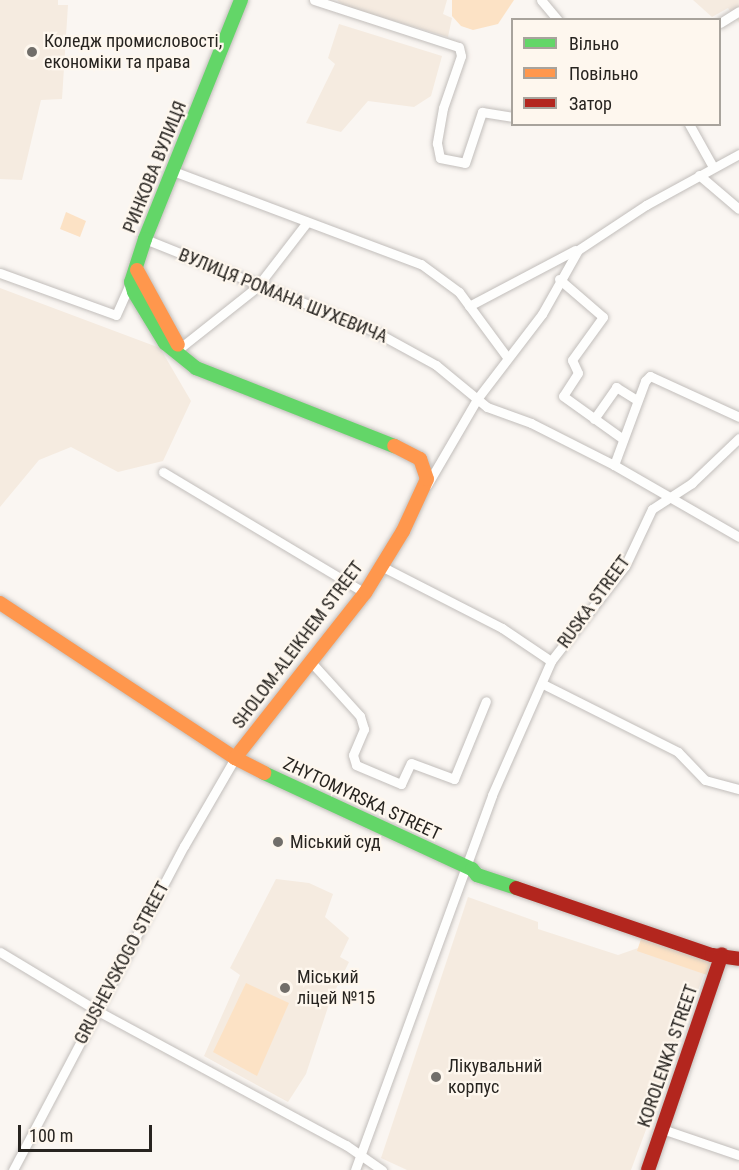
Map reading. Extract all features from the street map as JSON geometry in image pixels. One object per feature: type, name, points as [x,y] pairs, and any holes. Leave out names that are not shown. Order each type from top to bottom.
[{"type":"main road","name":"РИНКОВА ВУЛИЦЯ","points":[[131,282],[145,239],[240,2]]},
{"type":"main road","points":[[135,265],[141,283],[189,362]]},
{"type":"main road","points":[[131,282],[141,305],[165,343],[189,362],[212,376],[410,452],[420,459],[427,472],[424,490]]},
{"type":"main road","name":"SHOLOM-ALEIKHEM STREET","points":[[235,758],[365,593],[424,490]]},
{"type":"main road","name":"ZHYTOMYRSKA STREET","points":[[0,603],[235,758],[469,868],[477,876],[712,955],[722,954],[739,959]]},
{"type":"main road","name":"KOROLENKA STREET","points":[[648,1170],[722,954]]},
{"type":"street","points":[[314,0],[459,47],[461,56],[443,108],[437,143],[440,158],[465,163],[482,112],[511,117]]},
{"type":"street","points":[[541,0],[556,18]]},
{"type":"street","points":[[721,22],[739,11]]},
{"type":"street","points":[[690,126],[713,167]]},
{"type":"street","points":[[470,306],[578,250],[699,175],[739,154]]},
{"type":"street","points":[[173,171],[422,264],[459,292],[507,357]]},
{"type":"street","points":[[699,175],[739,208]]},
{"type":"street","points":[[180,348],[257,287],[307,222]]},
{"type":"street","name":"ВУЛИЦЯ РОМАНА ШУХЕВИЧА","points":[[145,239],[257,287],[374,331],[436,365],[477,399],[614,465],[739,537]]},
{"type":"street","points":[[424,490],[477,399],[542,314],[559,279],[578,250]]},
{"type":"street","points":[[0,273],[116,315],[131,282]]},
{"type":"street","points":[[559,279],[603,317],[572,360],[578,372],[563,396],[623,440]]},
{"type":"street","points":[[614,465],[645,381],[655,375],[739,417]]},
{"type":"street","points":[[594,419],[616,387],[637,400]]},
{"type":"street","name":"RUSKA STREET","points":[[355,1170],[469,868],[492,795],[543,684],[551,661],[625,566],[652,509],[692,483],[739,438]]},
{"type":"street","points":[[163,472],[365,593]]},
{"type":"street","points":[[381,566],[502,628],[551,661]]},
{"type":"street","points":[[311,662],[360,716],[364,729],[353,754],[356,765],[401,783],[411,763],[454,779],[486,701]]},
{"type":"street","points":[[543,684],[678,752],[690,760],[705,780],[739,789]]},
{"type":"street","name":"GRUSHEVSKOGO STREET","points":[[13,1170],[96,1010],[235,758]]},
{"type":"street","points":[[0,952],[96,1010],[382,1170]]},
{"type":"street","points":[[662,1129],[739,1155]]},
{"type":"shaded area","name":"Коледж промисловості, економіки та права","points":[[0,0],[58,0],[58,5],[68,5],[62,99],[41,100],[22,180],[0,179]]},
{"type":"shaded area","points":[[337,0],[447,0],[443,14],[452,18],[448,37],[344,6]]},
{"type":"shaded area","points":[[452,0],[514,0],[498,24],[473,30],[461,26],[452,16]]},
{"type":"shaded area","points":[[693,0],[739,0],[739,23],[728,8],[712,17]]},
{"type":"shaded area","points":[[339,24],[442,56],[431,96],[414,107],[368,101],[341,132],[306,123],[335,64],[328,58]]},
{"type":"shaded area","points":[[66,212],[86,221],[80,237],[60,229]]},
{"type":"shaded area","points":[[0,288],[160,348],[191,401],[163,461],[118,472],[71,447],[39,460],[0,507]]},
{"type":"shaded area","name":"Міський ліцей №15","points":[[276,879],[309,883],[333,894],[325,917],[349,938],[340,957],[349,962],[330,1001],[306,1074],[288,1102],[204,1056],[240,975],[230,968]]},
{"type":"shaded area","points":[[468,897],[538,922],[538,929],[618,955],[641,947],[707,966],[631,1170],[407,1170],[381,1158]]},
{"type":"shaded area","points":[[642,936],[713,959],[707,975],[637,951]]},
{"type":"shaded area","points":[[246,983],[289,1003],[257,1076],[213,1052]]},
{"type":"traffic: fast","points":[[241,0],[145,239],[131,282],[134,292],[165,343],[196,368],[394,446]]},
{"type":"traffic: fast","points":[[264,773],[472,869],[477,875],[516,888]]},
{"type":"traffic: slow","points":[[137,270],[178,345]]},
{"type":"traffic: slow","points":[[235,758],[365,593],[403,531],[427,479],[420,459],[394,446]]},
{"type":"traffic: slow","points":[[0,603],[235,758],[264,773]]},
{"type":"traffic: jam","points":[[516,888],[712,955],[739,959]]},
{"type":"traffic: jam","points":[[648,1170],[722,954]]},
{"type":"place","name":"Коледж промисловості, економіки та права","points":[[32,52]]},
{"type":"place","name":"Міський суд","points":[[278,842]]},
{"type":"place","name":"Міський ліцей №15","points":[[285,988]]},
{"type":"place","name":"Лікувальний корпус","points":[[436,1077]]}]
